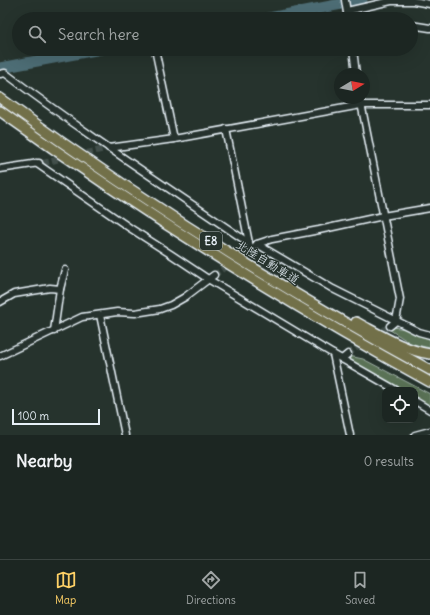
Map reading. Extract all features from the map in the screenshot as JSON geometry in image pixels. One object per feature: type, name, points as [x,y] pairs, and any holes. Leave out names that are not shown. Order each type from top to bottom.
[{"type":"highway","name":"北陸自動車道","points":[[0,98],[150,202],[346,324],[430,370]]},
{"type":"highway","name":"北陸自動車道","points":[[0,111],[143,210],[267,288],[430,382]]},
{"type":"highway","points":[[271,278],[383,336],[415,350],[430,354]]},
{"type":"highway","points":[[336,329],[353,341],[430,387]]},
{"type":"street","points":[[345,0],[347,11],[391,1],[413,1],[430,4]]},
{"type":"street","points":[[418,26],[430,28]]},
{"type":"street","points":[[156,56],[174,139]]},
{"type":"street","points":[[353,56],[355,68]]},
{"type":"street","points":[[0,74],[5,73],[69,121],[249,243]]},
{"type":"street","points":[[109,148],[174,139],[360,105],[430,105]]},
{"type":"street","points":[[360,105],[400,300],[396,321],[390,326]]},
{"type":"street","points":[[226,129],[251,250],[258,244],[272,239],[430,208]]},
{"type":"street","points":[[0,169],[40,163],[130,228],[208,280],[391,387]]},
{"type":"street","points":[[258,244],[333,289],[419,332],[430,335]]},
{"type":"street","points":[[54,331],[60,289],[65,270]]},
{"type":"street","points":[[0,356],[82,317],[117,312],[136,313],[171,306],[214,275]]},
{"type":"street","points":[[0,302],[14,294],[50,288],[60,289]]},
{"type":"street","points":[[100,315],[125,435]]},
{"type":"street","points":[[333,354],[350,435]]},
{"type":"street","points":[[342,359],[348,354]]},
{"type":"street","points":[[418,403],[430,410]]},
{"type":"street","points":[[415,435],[430,431]]},
{"type":"green space","points":[[393,327],[405,329],[430,338],[430,348],[412,344],[390,330]]},
{"type":"green space","points":[[349,356],[363,359],[417,387],[395,387],[347,360]]},
{"type":"green space","points":[[418,388],[430,394],[430,407],[418,401]]},
{"type":"waterway","points":[[300,12],[362,0]]},
{"type":"waterway","points":[[0,68],[64,56]]},
{"type":"tunnel","points":[[43,163],[109,148]]},
{"type":"tunnel","points":[[214,275],[251,250]]},
{"type":"tunnel","points":[[376,335],[390,326]]},
{"type":"tunnel","points":[[348,354],[365,342]]}]
